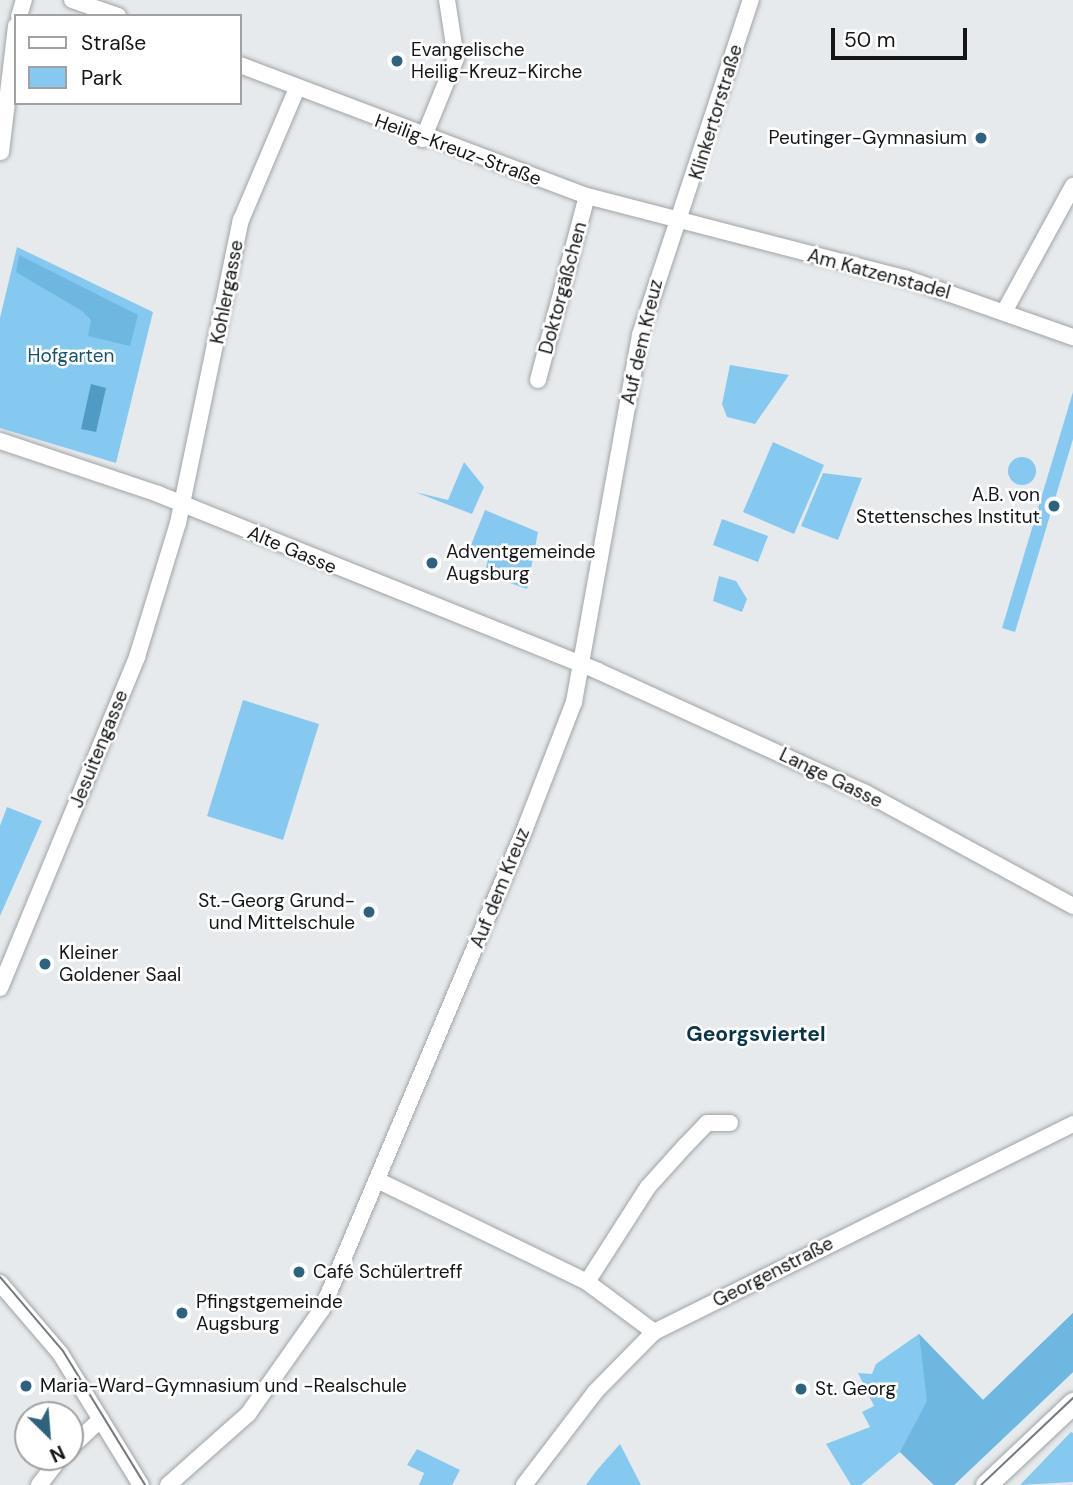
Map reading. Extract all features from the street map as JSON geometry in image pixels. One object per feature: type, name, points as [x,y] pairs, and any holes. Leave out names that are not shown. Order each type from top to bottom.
[{"type":"street","points":[[72,0],[112,14]]},
{"type":"street","points":[[423,139],[456,58],[447,0]]},
{"type":"street","name":"Klinkertorstraße","points":[[681,223],[751,0]]},
{"type":"street","points":[[1,140],[14,41]]},
{"type":"street","name":"Heilig-Kreuz-Straße","points":[[242,66],[423,139],[587,196],[681,223]]},
{"type":"street","name":"Kohlergasse","points":[[182,505],[241,220],[297,88]]},
{"type":"street","points":[[1004,312],[1073,186]]},
{"type":"street","name":"Doktorgäßchen","points":[[538,380],[587,196]]},
{"type":"street","name":"Am Katzenstadel","points":[[681,223],[905,278],[1073,337]]},
{"type":"street","name":"Auf dem Kreuz","points":[[168,1485],[248,1414],[297,1348],[322,1308],[524,831],[574,702],[640,335],[668,236],[681,223]]},
{"type":"street","name":"Alte Gasse","points":[[0,442],[182,505],[582,665]]},
{"type":"street","name":"Jesuitengasse","points":[[0,988],[136,657],[182,505]]},
{"type":"street","name":"Lange Gasse","points":[[582,665],[864,792],[1073,906]]},
{"type":"street","points":[[587,1282],[648,1187],[707,1122],[730,1123]]},
{"type":"street","name":"Georgenstraße","points":[[524,1485],[574,1417],[654,1332],[1073,1124]]},
{"type":"street","points":[[377,1180],[587,1282],[654,1332]]},
{"type":"street","points":[[0,1283],[43,1329],[141,1485]]},
{"type":"street","points":[[986,1485],[1073,1403]]},
{"type":"street","points":[[84,1435],[101,1419]]},
{"type":"street","points":[[39,1485],[50,1471]]},
{"type":"green space","name":"Hofgarten","points":[[17,247],[153,312],[116,463],[0,428],[0,318]]},
{"type":"green space","points":[[730,365],[789,375],[755,424],[727,417],[722,404]]},
{"type":"green space","points":[[1073,392],[1073,439],[1015,632],[1002,628]]},
{"type":"green space","points":[[773,442],[824,465],[794,534],[743,512]]},
{"type":"green space","points":[[1022,457],[1032,461],[1036,471],[1032,481],[1022,485],[1012,481],[1008,471],[1012,461]]},
{"type":"green space","points":[[464,462],[484,487],[472,514],[415,492],[448,500]]},
{"type":"green space","points":[[823,473],[862,478],[838,540],[801,526]]},
{"type":"green space","points":[[485,510],[538,532],[527,589],[484,574],[490,553],[471,545]]},
{"type":"green space","points":[[722,519],[768,536],[758,562],[713,545]]},
{"type":"green space","points":[[719,576],[736,581],[747,599],[742,612],[713,601]]},
{"type":"green space","points":[[243,700],[319,724],[283,840],[207,816]]},
{"type":"green space","points":[[7,807],[42,821],[0,916],[0,826]]},
{"type":"green space","points":[[1073,1313],[1073,1372],[954,1485],[934,1485],[900,1452],[861,1485],[851,1485],[826,1444],[870,1427],[862,1412],[874,1406],[858,1373],[872,1374],[876,1364],[919,1334],[983,1400]]},
{"type":"green space","points":[[1071,1432],[1073,1482],[1020,1485]]},
{"type":"green space","points":[[620,1444],[641,1485],[586,1485],[597,1470]]},
{"type":"green space","points":[[417,1449],[460,1470],[452,1485],[419,1485],[424,1473],[407,1465]]},
{"type":"shaded area","points":[[19,255],[138,315],[130,346],[88,336],[91,320],[82,311],[16,272]]},
{"type":"shaded area","points":[[91,384],[106,388],[96,432],[81,429]]},
{"type":"shaded area","points":[[1073,1313],[1073,1372],[954,1485],[934,1485],[900,1452],[927,1401],[919,1334],[983,1400]]},
{"type":"tram line","points":[[0,1277],[63,1351],[145,1485]]},
{"type":"tram line","points":[[981,1485],[1073,1398]]},
{"type":"place","name":"Evangelische Heilig-Kreuz-Kirche","points":[[397,61]]},
{"type":"place","name":"Peutinger-Gymnasium","points":[[981,138]]},
{"type":"place","name":"A.B. von Stettensches Institut","points":[[1054,506]]},
{"type":"place","name":"Adventgemeinde Augsburg","points":[[432,563]]},
{"type":"place","name":"St.-Georg Grund- und Mittelschule","points":[[369,912]]},
{"type":"place","name":"Kleiner Goldener Saal","points":[[45,964]]},
{"type":"place","name":"Café Schülertreff","points":[[299,1272]]},
{"type":"place","name":"Pfingstgemeinde Augsburg","points":[[182,1313]]},
{"type":"place","name":"Maria-Ward-Gymnasium und -Realschule","points":[[26,1386]]},
{"type":"place","name":"St. Georg","points":[[801,1389]]},
{"type":"district","name":"Georgsviertel","points":[[756,1034]]}]
